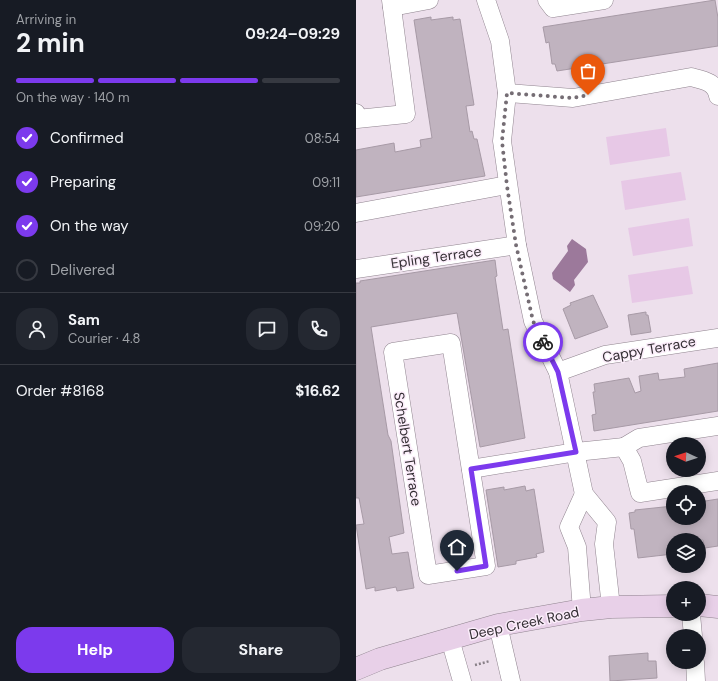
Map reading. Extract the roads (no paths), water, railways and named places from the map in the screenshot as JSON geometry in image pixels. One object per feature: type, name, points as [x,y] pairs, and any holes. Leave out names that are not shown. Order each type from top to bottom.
[{"type":"street","points":[[356,113],[357,119],[406,114],[391,3],[429,0]]},
{"type":"street","points":[[486,0],[500,41],[507,93],[502,141],[516,245],[533,321],[558,372],[584,494],[607,522],[604,544],[611,607]]},
{"type":"street","points":[[547,0],[553,8],[604,0]]},
{"type":"street","points":[[507,93],[573,98],[691,77],[708,81],[717,90],[718,96]]},
{"type":"street","points":[[356,213],[507,186]]},
{"type":"street","name":"Epling Terrace","points":[[356,269],[516,245]]},
{"type":"street","name":"Cappy Terrace","points":[[558,372],[605,355],[718,338]]},
{"type":"street","name":"Schelbert Terrace","points":[[451,343],[471,469],[486,566],[428,575],[393,352],[451,343]]},
{"type":"street","points":[[471,469],[576,452],[624,447],[639,438],[718,426]]},
{"type":"street","points":[[624,447],[632,461],[640,493],[718,481]]},
{"type":"street","points":[[582,610],[577,547],[569,527],[584,494]]},
{"type":"street","name":"Deep Creek Road","points":[[356,669],[380,659],[498,625],[582,610],[611,607],[666,606]]},
{"type":"street","points":[[706,606],[718,607]]},
{"type":"street","points":[[498,625],[510,681]]},
{"type":"street","points":[[450,639],[466,674]]},
{"type":"street","points":[[695,669],[696,681]]}]
